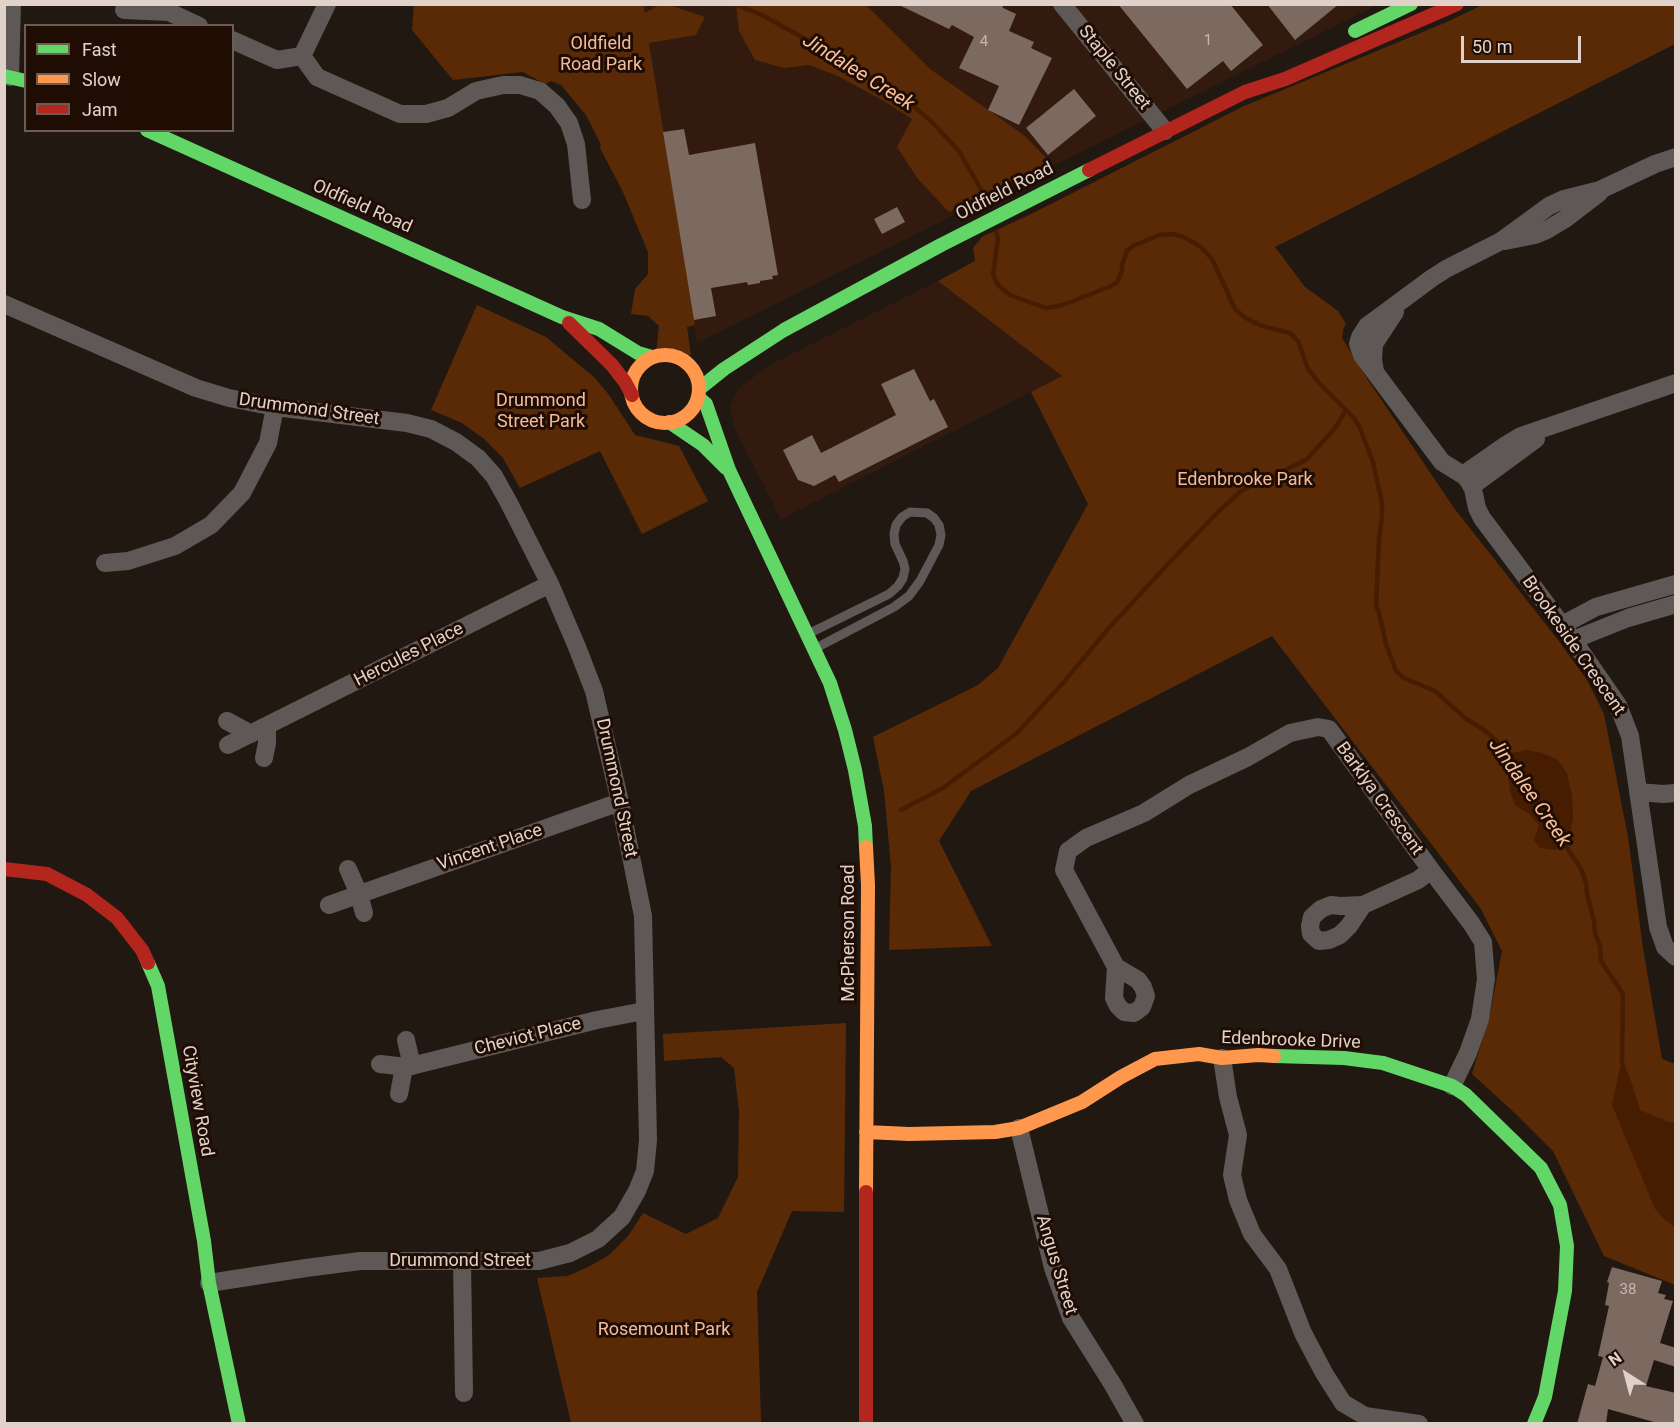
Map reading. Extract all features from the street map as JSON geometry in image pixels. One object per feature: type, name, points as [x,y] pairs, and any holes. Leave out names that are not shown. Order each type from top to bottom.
[{"type":"street","points":[[12,4],[13,78]]},
{"type":"street","points":[[302,56],[327,4]]},
{"type":"street","name":"Staple Street","points":[[1062,4],[1165,131]]},
{"type":"street","points":[[1339,39],[1411,4]]},
{"type":"street","name":"Oldfield Road","points":[[698,393],[724,369],[784,330],[941,245],[1245,92],[1285,79],[1452,6]]},
{"type":"street","points":[[120,13],[170,12],[195,24]]},
{"type":"street","points":[[234,41],[277,60],[302,56]]},
{"type":"street","points":[[302,56],[316,77],[400,114],[426,114],[448,108],[476,91],[503,85],[520,85],[540,91],[557,106],[569,123],[576,144],[582,200]]},
{"type":"street","name":"Oldfield Road","points":[[1245,92],[1288,63]]},
{"type":"street","name":"Oldfield Road","points":[[151,132],[562,317],[599,329],[638,353],[652,357]]},
{"type":"street","points":[[1655,164],[1676,148]]},
{"type":"street","points":[[1676,157],[1655,164],[1606,188],[1553,204],[1495,244],[1446,269],[1371,323],[1360,337],[1359,344],[1361,352],[1439,459],[1468,481],[1516,438],[1676,383]]},
{"type":"street","name":"Drummond Street","points":[[4,304],[196,388],[229,398],[274,407],[407,423],[431,429],[456,442],[478,458],[494,476],[550,584],[594,691],[620,802],[643,916],[648,1140],[645,1172],[638,1191],[622,1217],[598,1239],[570,1253],[539,1261],[360,1261],[209,1283]]},
{"type":"street","name":"Oldfield Road","points":[[562,317],[612,364],[632,395]]},
{"type":"street","name":"Oldfield Road","points":[[722,355],[784,330]]},
{"type":"street","points":[[674,356],[692,368],[697,378],[698,393],[694,406],[679,420],[659,422],[649,419],[635,405],[631,384],[635,373],[652,357],[674,356]]},
{"type":"street","points":[[692,368],[706,361]]},
{"type":"street","points":[[698,393],[706,404],[729,470]]},
{"type":"street","points":[[105,563],[128,561],[175,546],[211,525],[242,493],[268,443],[274,407]]},
{"type":"street","points":[[669,422],[703,445],[729,470]]},
{"type":"street","name":"McPherson Road","points":[[729,470],[830,683],[855,770],[865,826],[868,885],[866,1424]]},
{"type":"street","name":"Brookeside Crescent","points":[[1468,481],[1482,518],[1567,632],[1614,699],[1626,722],[1659,927],[1665,947],[1676,957]]},
{"type":"street","name":"Hercules Place","points":[[228,745],[550,584]]},
{"type":"street","points":[[1567,632],[1596,607],[1676,584]]},
{"type":"street","points":[[1567,632],[1676,604]]},
{"type":"street","points":[[227,721],[259,730],[267,743],[264,758]]},
{"type":"street","name":"Barklya Crescent","points":[[1116,967],[1064,870],[1068,851],[1086,838],[1144,813],[1189,785],[1248,757],[1290,733],[1317,727],[1329,729],[1483,942],[1486,979],[1480,1019],[1468,1053],[1452,1086]]},
{"type":"street","points":[[1638,792],[1676,793]]},
{"type":"street","name":"Vincent Place","points":[[330,905],[620,802]]},
{"type":"street","name":"Cityview Road","points":[[4,869],[47,874],[87,895],[117,918],[142,950],[158,986],[204,1241],[209,1283],[238,1424]]},
{"type":"street","points":[[348,869],[364,913]]},
{"type":"street","points":[[1363,906],[1418,880],[1431,870]]},
{"type":"street","name":"Cheviot Place","points":[[380,1064],[408,1067],[597,1020],[644,1011]]},
{"type":"street","points":[[399,1094],[408,1067],[406,1040]]},
{"type":"street","name":"Edenbrooke Drive","points":[[866,1132],[909,1134],[995,1132],[1019,1128],[1082,1102],[1155,1059],[1199,1054],[1222,1058],[1258,1055],[1344,1058],[1383,1063],[1452,1086],[1466,1095],[1541,1168],[1560,1204],[1567,1246],[1565,1291],[1545,1397],[1534,1424]]},
{"type":"street","points":[[1222,1058],[1228,1098],[1238,1135],[1232,1175],[1238,1200],[1252,1234],[1278,1269],[1303,1333],[1318,1363],[1343,1403],[1365,1416],[1419,1424]]},
{"type":"street","name":"Angus Street","points":[[1019,1128],[1053,1268],[1071,1318],[1135,1424]]},
{"type":"street","points":[[462,1261],[464,1393]]},
{"type":"lane","points":[[808,634],[889,594],[898,586],[905,569],[895,544],[896,525],[910,512],[927,513],[934,518],[939,525],[941,535],[939,545],[909,597],[814,649]]},
{"type":"lane","points":[[877,600],[883,612]]},
{"type":"shaded area","points":[[643,5],[1377,5],[697,343]]},
{"type":"shaded area","points":[[938,281],[1062,376],[781,519],[734,427],[730,406],[738,388],[776,362]]},
{"type":"green space","name":"Oldfield Road Park","points":[[414,4],[643,4],[645,13],[659,5],[666,4],[705,17],[696,35],[649,43],[695,325],[687,327],[691,355],[656,353],[659,326],[648,316],[631,314],[635,289],[648,274],[648,252],[623,192],[586,115],[561,85],[551,81],[545,84],[523,72],[453,80],[412,30]]},
{"type":"green space","points":[[736,5],[866,5],[930,69],[1025,136],[1050,162],[949,212],[918,179],[897,147],[912,119],[838,76],[809,65],[784,68],[755,60],[739,31]]},
{"type":"green space","name":"Edenbrooke Park","points":[[1482,5],[1675,5],[1675,44],[1275,247],[1305,287],[1338,311],[1346,324],[1342,338],[1368,380],[1454,508],[1587,680],[1604,714],[1628,837],[1643,948],[1662,1059],[1675,1064],[1675,1285],[1604,1256],[1553,1151],[1472,1074],[1490,1014],[1502,951],[1481,909],[1272,636],[971,791],[939,841],[992,946],[889,950],[891,867],[884,791],[873,737],[978,685],[998,668],[1088,504],[1031,392],[1062,376],[938,281],[975,261],[973,248],[982,237],[1244,106],[1447,22]]},
{"type":"green space","name":"Drummond Street Park","points":[[477,305],[546,337],[595,378],[635,435],[679,446],[708,501],[642,534],[600,451],[520,488],[503,458],[483,438],[462,423],[431,410]]},
{"type":"green space","name":"Rosemount Park","points":[[846,1023],[844,1212],[792,1211],[757,1292],[761,1423],[571,1423],[537,1278],[568,1276],[609,1255],[628,1236],[643,1213],[686,1234],[718,1218],[738,1177],[739,1111],[734,1068],[721,1057],[664,1061],[663,1034]]},
{"type":"water","points":[[1527,750],[1558,760],[1567,773],[1572,795],[1573,819],[1571,828],[1556,850],[1540,848],[1534,840],[1539,825],[1529,814],[1515,805],[1510,791],[1506,763],[1510,753]]},
{"type":"water","points":[[1622,1058],[1640,1110],[1671,1123],[1675,1122],[1675,1227],[1655,1209],[1612,1105]]},
{"type":"building","points":[[897,4],[1002,4],[1003,8],[1016,14],[1009,31],[1034,42],[1031,48],[1052,58],[1019,125],[988,110],[999,86],[959,68],[974,37],[952,25],[949,29]]},
{"type":"building","points":[[1118,4],[1230,4],[1263,45],[1231,71],[1223,61],[1187,89]]},
{"type":"building","points":[[1267,4],[1339,4],[1295,40]]},
{"type":"building","points":[[1074,89],[1096,116],[1048,155],[1026,128]]},
{"type":"building","points":[[684,129],[689,155],[755,143],[778,275],[772,276],[773,279],[760,281],[760,283],[748,285],[747,282],[711,288],[716,316],[694,320],[663,132]]},
{"type":"building","points":[[897,207],[905,222],[882,234],[874,219]]},
{"type":"building","points":[[914,369],[930,401],[934,399],[948,427],[839,482],[835,475],[814,486],[798,480],[783,450],[812,435],[821,453],[896,415],[881,384]]},
{"type":"building","points":[[1612,1267],[1662,1281],[1658,1293],[1666,1295],[1664,1299],[1673,1301],[1660,1343],[1676,1348],[1676,1367],[1654,1360],[1646,1386],[1676,1393],[1676,1424],[1661,1424],[1608,1409],[1606,1424],[1577,1424],[1588,1384],[1595,1386],[1603,1357],[1598,1356],[1609,1306],[1605,1305],[1609,1283],[1607,1282]]},
{"type":"waterway","name":"Jindalee Creek","points":[[735,4],[762,15],[829,52],[901,96],[931,121],[959,151],[983,193]]},
{"type":"waterway","name":"Jindalee Creek","points":[[996,232],[998,238],[993,275],[998,285],[1010,295],[1046,308],[1063,305],[1117,282],[1127,251],[1133,246],[1159,235],[1173,234],[1186,238],[1201,247],[1212,259],[1235,309],[1244,317],[1262,326],[1290,333],[1298,341],[1308,369],[1359,426],[1373,462],[1382,503],[1376,606],[1396,671],[1404,678],[1435,691],[1465,718],[1496,740],[1510,761]]},
{"type":"waterway","points":[[901,810],[943,788],[1017,733],[1108,629],[1218,512],[1241,491],[1306,460],[1336,427],[1346,410]]},
{"type":"waterway","name":"Jindalee Creek","points":[[1559,836],[1582,871],[1600,947],[1601,961],[1623,994],[1622,1063]]},
{"type":"traffic: fast","points":[[1355,31],[1411,4]]},
{"type":"traffic: fast","points":[[4,76],[24,81]]},
{"type":"traffic: fast","points":[[151,132],[562,317],[599,329],[638,353],[652,357]]},
{"type":"traffic: fast","points":[[699,389],[724,369],[784,330],[941,245],[1089,170]]},
{"type":"traffic: fast","points":[[698,397],[706,404],[729,470],[830,683],[855,770],[865,826],[866,847]]},
{"type":"traffic: fast","points":[[669,422],[703,445],[726,468]]},
{"type":"traffic: fast","points":[[148,963],[158,986],[204,1241],[209,1283],[239,1424]]},
{"type":"traffic: fast","points":[[1274,1056],[1344,1058],[1383,1063],[1452,1086],[1466,1095],[1541,1168],[1560,1205],[1567,1246],[1565,1291],[1545,1397],[1534,1424]]},
{"type":"traffic: slow","points":[[665,355],[678,358],[689,365],[696,376],[699,389],[696,402],[689,413],[678,420],[665,423],[652,420],[641,413],[634,402],[631,389],[634,376],[641,365],[652,358],[665,355]]},
{"type":"traffic: slow","points":[[866,847],[868,885],[866,1192]]},
{"type":"traffic: slow","points":[[866,1132],[909,1134],[995,1132],[1019,1128],[1082,1102],[1155,1059],[1199,1054],[1222,1058],[1274,1056]]},
{"type":"traffic: jam","points":[[1089,170],[1245,92],[1285,79],[1457,4]]},
{"type":"traffic: jam","points":[[569,323],[612,365],[632,395]]},
{"type":"traffic: jam","points":[[4,869],[47,874],[87,895],[117,918],[142,950],[148,963]]},
{"type":"traffic: jam","points":[[866,1192],[866,1424]]}]
